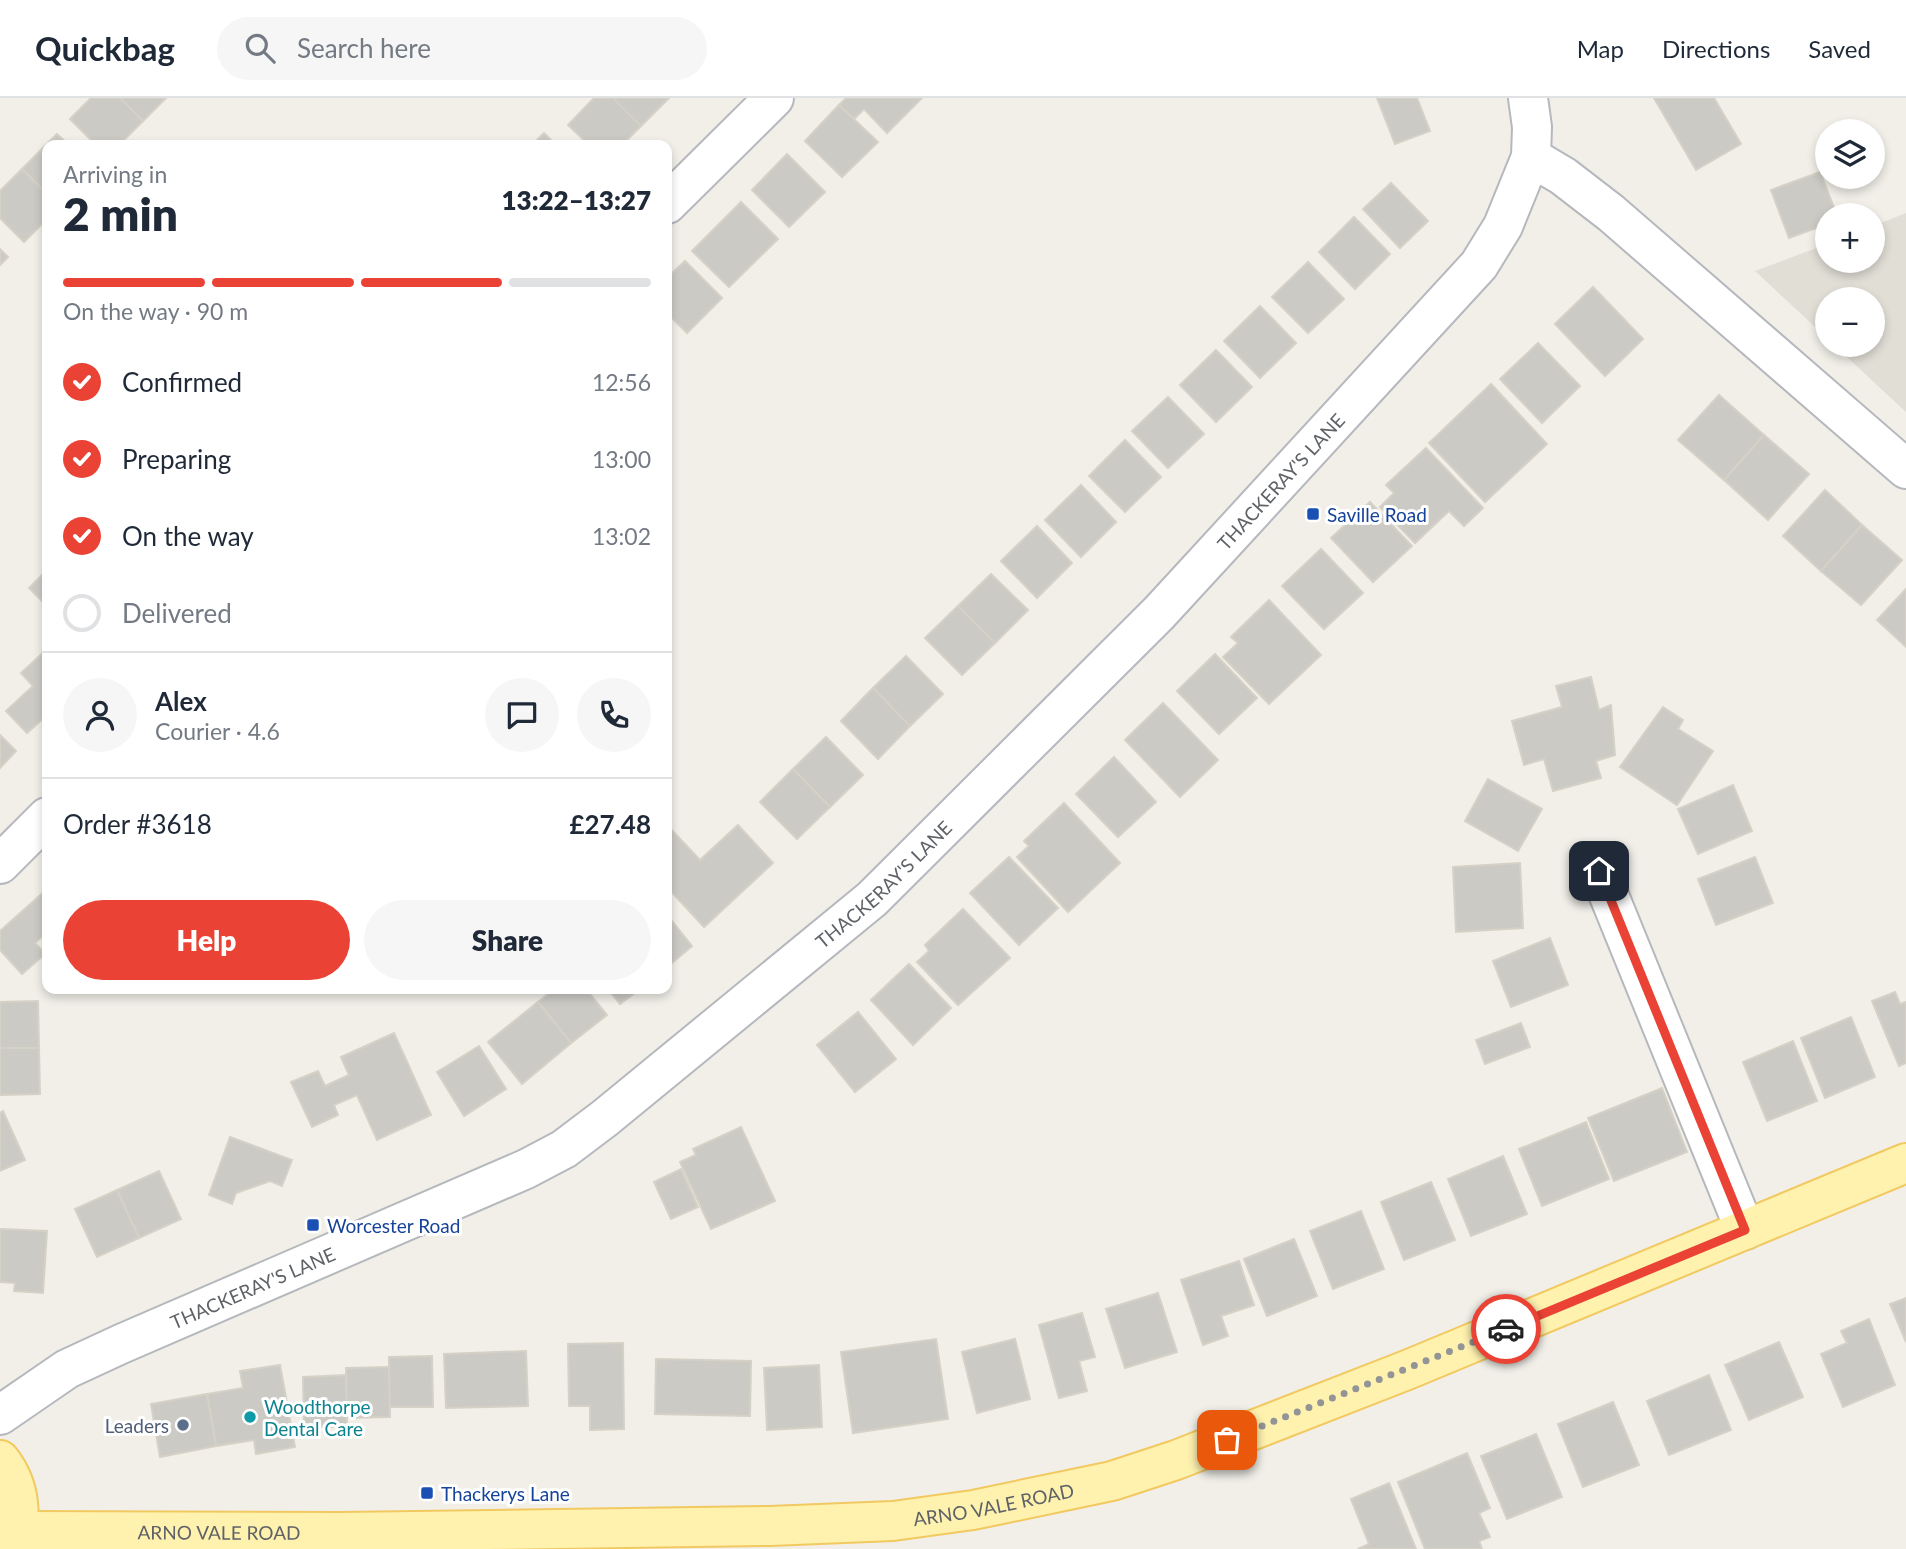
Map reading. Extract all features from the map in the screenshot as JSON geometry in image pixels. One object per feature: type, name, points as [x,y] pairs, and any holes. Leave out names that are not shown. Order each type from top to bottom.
[{"type":"main road","name":"ARNO VALE ROAD","points":[[15,1540],[340,1532],[771,1537],[973,1510],[1112,1481],[1176,1460],[1394,1375],[1906,1163]]},
{"type":"main road","points":[[0,1460],[15,1489],[19,1507],[15,1540]]},
{"type":"street","points":[[672,199],[774,98]]},
{"type":"street","name":"THACKERAY'S LANE","points":[[0,1415],[67,1369],[526,1170],[564,1149],[649,1083],[872,899],[1159,613],[1479,265],[1503,226],[1531,157],[1532,127],[1528,98]]},
{"type":"street","points":[[1531,157],[1563,176],[1611,213],[1906,469]]},
{"type":"street","points":[[0,864],[42,822]]},
{"type":"street","points":[[1599,871],[1745,1230]]},
{"type":"shaded area","points":[[1906,213],[1906,412],[1847,357],[1885,357],[1885,287],[1815,287],[1815,327],[1755,271],[1815,248],[1815,273],[1885,273],[1885,221]]},
{"type":"building","points":[[91,98],[120,98],[143,121],[124,140],[91,140],[70,119]]},
{"type":"building","points":[[120,98],[166,98],[143,121]]},
{"type":"building","points":[[594,98],[613,98],[641,126],[627,140],[584,140],[568,125]]},
{"type":"building","points":[[613,98],[669,98],[641,126]]},
{"type":"building","points":[[846,98],[922,98],[887,133],[864,109],[854,119],[839,105]]},
{"type":"building","points":[[1377,98],[1417,98],[1430,131],[1395,144]]},
{"type":"building","points":[[1654,98],[1714,98],[1741,144],[1696,170]]},
{"type":"building","points":[[839,105],[878,142],[842,177],[805,141]]},
{"type":"building","points":[[544,133],[551,140],[537,140]]},
{"type":"building","points":[[57,134],[64,140],[51,140]]},
{"type":"building","points":[[42,149],[42,189],[22,169]]},
{"type":"building","points":[[787,154],[825,192],[789,227],[752,190]]},
{"type":"building","points":[[22,169],[42,189],[42,224],[24,242],[0,218],[0,191]]},
{"type":"building","points":[[1815,174],[1815,189],[1827,189],[1832,203],[1815,203],[1815,228],[1789,238],[1771,190]]},
{"type":"building","points":[[1391,183],[1428,221],[1400,248],[1363,209]]},
{"type":"building","points":[[741,202],[778,239],[729,287],[692,251]]},
{"type":"building","points":[[1354,217],[1390,254],[1355,289],[1319,252]]},
{"type":"building","points":[[0,249],[8,257],[0,265]]},
{"type":"building","points":[[685,261],[722,298],[687,333],[672,318],[672,273]]},
{"type":"building","points":[[1308,262],[1344,299],[1308,333],[1272,297]]},
{"type":"building","points":[[1593,287],[1643,339],[1605,376],[1555,324]]},
{"type":"building","points":[[1260,306],[1296,343],[1260,378],[1224,341]]},
{"type":"building","points":[[1538,343],[1580,386],[1542,423],[1500,379]]},
{"type":"building","points":[[1216,350],[1252,387],[1216,422],[1180,385]]},
{"type":"building","points":[[1491,384],[1547,444],[1485,502],[1429,443]]},
{"type":"building","points":[[1719,395],[1764,435],[1724,480],[1678,440]]},
{"type":"building","points":[[1168,397],[1204,434],[1168,468],[1132,431]]},
{"type":"building","points":[[1764,435],[1809,474],[1768,520],[1724,480]]},
{"type":"building","points":[[1125,440],[1161,477],[1125,512],[1089,476]]},
{"type":"building","points":[[1426,448],[1483,508],[1464,526],[1449,511],[1415,543],[1380,507],[1394,493],[1386,485]]},
{"type":"building","points":[[1081,485],[1116,522],[1081,557],[1045,520]]},
{"type":"building","points":[[1825,490],[1862,525],[1821,571],[1783,536]]},
{"type":"building","points":[[1370,502],[1412,546],[1373,582],[1331,538]]},
{"type":"building","points":[[1862,525],[1902,560],[1861,605],[1821,571]]},
{"type":"building","points":[[1037,526],[1072,563],[1037,598],[1001,561]]},
{"type":"building","points":[[1321,549],[1363,593],[1324,629],[1282,586]]},
{"type":"building","points":[[991,574],[1028,610],[995,643],[958,606]]},
{"type":"building","points":[[42,575],[42,601],[29,588]]},
{"type":"building","points":[[1906,589],[1906,647],[1877,620]]},
{"type":"building","points":[[1269,600],[1321,655],[1269,704],[1223,657],[1238,643],[1231,637]]},
{"type":"building","points":[[958,606],[995,643],[962,675],[925,638]]},
{"type":"building","points":[[42,654],[42,720],[27,733],[6,711],[33,686],[21,673]]},
{"type":"building","points":[[1215,654],[1257,698],[1219,734],[1177,691]]},
{"type":"building","points":[[906,656],[943,694],[910,726],[873,688]]},
{"type":"building","points":[[1591,677],[1599,710],[1611,705],[1615,755],[1596,761],[1601,778],[1553,791],[1544,759],[1524,765],[1512,721],[1562,707],[1556,686]]},
{"type":"building","points":[[873,688],[910,726],[878,759],[841,721]]},
{"type":"building","points":[[1163,703],[1218,760],[1180,797],[1125,740]]},
{"type":"building","points":[[1663,707],[1683,720],[1678,729],[1713,751],[1677,805],[1620,767]]},
{"type":"building","points":[[0,735],[16,751],[0,768]]},
{"type":"building","points":[[826,737],[863,775],[830,807],[793,769]]},
{"type":"building","points":[[1114,757],[1156,802],[1118,837],[1076,794]]},
{"type":"building","points":[[793,769],[830,807],[797,839],[760,802]]},
{"type":"building","points":[[1488,779],[1542,809],[1518,851],[1465,821]]},
{"type":"building","points":[[1733,785],[1752,831],[1698,854],[1678,809]]},
{"type":"building","points":[[1064,803],[1120,863],[1068,912],[1017,857],[1029,846],[1024,841]]},
{"type":"building","points":[[738,825],[773,863],[704,927],[672,892],[672,830],[700,860]]},
{"type":"building","points":[[1009,857],[1058,908],[1019,945],[970,893]]},
{"type":"building","points":[[1755,857],[1773,903],[1716,925],[1698,879]]},
{"type":"building","points":[[1520,863],[1523,928],[1456,932],[1453,867]]},
{"type":"building","points":[[42,894],[42,937],[35,943],[42,951],[42,957],[22,974],[0,950],[0,931]]},
{"type":"building","points":[[963,909],[1010,958],[958,1005],[917,962],[929,951],[925,945]]},
{"type":"building","points":[[672,921],[692,946],[672,963]]},
{"type":"building","points":[[1550,938],[1568,985],[1511,1007],[1493,961]]},
{"type":"building","points":[[909,964],[951,1008],[913,1045],[871,1000]]},
{"type":"building","points":[[1895,992],[1900,1004],[1906,1002],[1906,1063],[1899,1066],[1872,1001]]},
{"type":"building","points":[[548,994],[590,994],[607,1015],[571,1043],[538,1002]]},
{"type":"building","points":[[612,994],[633,994],[620,1004]]},
{"type":"building","points":[[38,1001],[39,1048],[0,1048],[0,1002]]},
{"type":"building","points":[[538,1002],[571,1043],[522,1084],[488,1042]]},
{"type":"building","points":[[858,1012],[896,1059],[855,1092],[817,1045]]},
{"type":"building","points":[[1851,1017],[1875,1077],[1825,1098],[1801,1038]]},
{"type":"building","points":[[1521,1023],[1530,1047],[1485,1064],[1476,1040]]},
{"type":"building","points":[[394,1033],[431,1115],[377,1140],[357,1095],[334,1105],[338,1115],[312,1127],[291,1082],[318,1071],[325,1086],[349,1075],[341,1057]]},
{"type":"building","points":[[1793,1041],[1817,1101],[1767,1121],[1743,1062]]},
{"type":"building","points":[[479,1046],[506,1089],[464,1116],[437,1072]]},
{"type":"building","points":[[0,1048],[39,1048],[40,1094],[0,1095]]},
{"type":"building","points":[[1662,1088],[1687,1152],[1614,1181],[1588,1118]]},
{"type":"building","points":[[3,1111],[25,1160],[0,1171],[0,1113]]},
{"type":"building","points":[[1586,1122],[1609,1179],[1542,1206],[1519,1149]]},
{"type":"building","points":[[741,1127],[775,1201],[711,1229],[680,1162],[696,1155],[693,1149]]},
{"type":"building","points":[[230,1137],[292,1160],[282,1186],[270,1181],[236,1193],[232,1204],[209,1195]]},
{"type":"building","points":[[1503,1156],[1527,1214],[1471,1236],[1448,1179]]},
{"type":"building","points":[[681,1169],[698,1207],[671,1219],[654,1182]]},
{"type":"building","points":[[159,1171],[181,1219],[139,1238],[117,1190]]},
{"type":"building","points":[[1431,1182],[1455,1240],[1404,1260],[1381,1202]]},
{"type":"building","points":[[117,1190],[139,1238],[97,1257],[75,1209]]},
{"type":"building","points":[[1361,1211],[1384,1269],[1333,1289],[1310,1231]]},
{"type":"building","points":[[0,1229],[47,1231],[43,1293],[14,1291],[15,1283],[0,1282]]},
{"type":"building","points":[[1294,1239],[1317,1296],[1267,1316],[1244,1259]]},
{"type":"building","points":[[1239,1261],[1254,1305],[1221,1316],[1228,1336],[1203,1345],[1181,1280]]},
{"type":"building","points":[[1158,1293],[1177,1352],[1125,1368],[1106,1309]]},
{"type":"building","points":[[1906,1298],[1906,1342],[1890,1304]]},
{"type":"building","points":[[1082,1313],[1095,1357],[1079,1361],[1087,1391],[1059,1398],[1039,1325]]},
{"type":"building","points":[[1869,1319],[1895,1385],[1843,1407],[1821,1354],[1847,1343],[1841,1331]]},
{"type":"building","points":[[936,1339],[948,1419],[853,1433],[841,1352]]},
{"type":"building","points":[[1015,1339],[1030,1399],[977,1413],[962,1352]]},
{"type":"building","points":[[1779,1342],[1803,1397],[1749,1420],[1725,1365]]},
{"type":"building","points":[[623,1343],[624,1429],[590,1430],[590,1406],[569,1406],[568,1344]]},
{"type":"building","points":[[526,1351],[528,1406],[446,1408],[444,1354]]},
{"type":"building","points":[[432,1356],[433,1407],[389,1407],[389,1357]]},
{"type":"building","points":[[656,1359],[751,1361],[750,1416],[655,1414]]},
{"type":"building","name":"Woodthorpe Dental Care","points":[[280,1365],[295,1447],[256,1454],[254,1440],[216,1446],[207,1394],[243,1388],[240,1371]]},
{"type":"building","points":[[819,1365],[822,1427],[767,1430],[764,1368]]},
{"type":"building","points":[[389,1367],[390,1417],[347,1418],[346,1368]]},
{"type":"building","points":[[346,1375],[347,1427],[304,1427],[303,1377]]},
{"type":"building","points":[[1709,1375],[1731,1430],[1669,1455],[1647,1401]]},
{"type":"building","name":"Leaders","points":[[207,1394],[216,1446],[160,1457],[151,1404]]},
{"type":"building","points":[[1613,1402],[1639,1465],[1583,1487],[1558,1424]]},
{"type":"building","points":[[1536,1434],[1562,1497],[1507,1519],[1481,1456]]},
{"type":"building","points":[[1467,1453],[1490,1508],[1479,1513],[1490,1537],[1479,1541],[1482,1549],[1425,1549],[1398,1482]]},
{"type":"building","points":[[1389,1483],[1416,1549],[1358,1549],[1369,1544],[1351,1499]]},
{"type":"way so far","points":[[1227,1440],[1506,1329]]},
{"type":"place","name":"Saville Road","points":[[1313,514]]},
{"type":"place","name":"Worcester Road","points":[[313,1225]]},
{"type":"place","name":"Woodthorpe Dental Care","points":[[250,1417]]},
{"type":"place","name":"Leaders","points":[[183,1425]]},
{"type":"place","name":"Thackerys Lane","points":[[427,1493]]},
{"type":"route","points":[[1506,1329],[1745,1230],[1599,871]]}]
